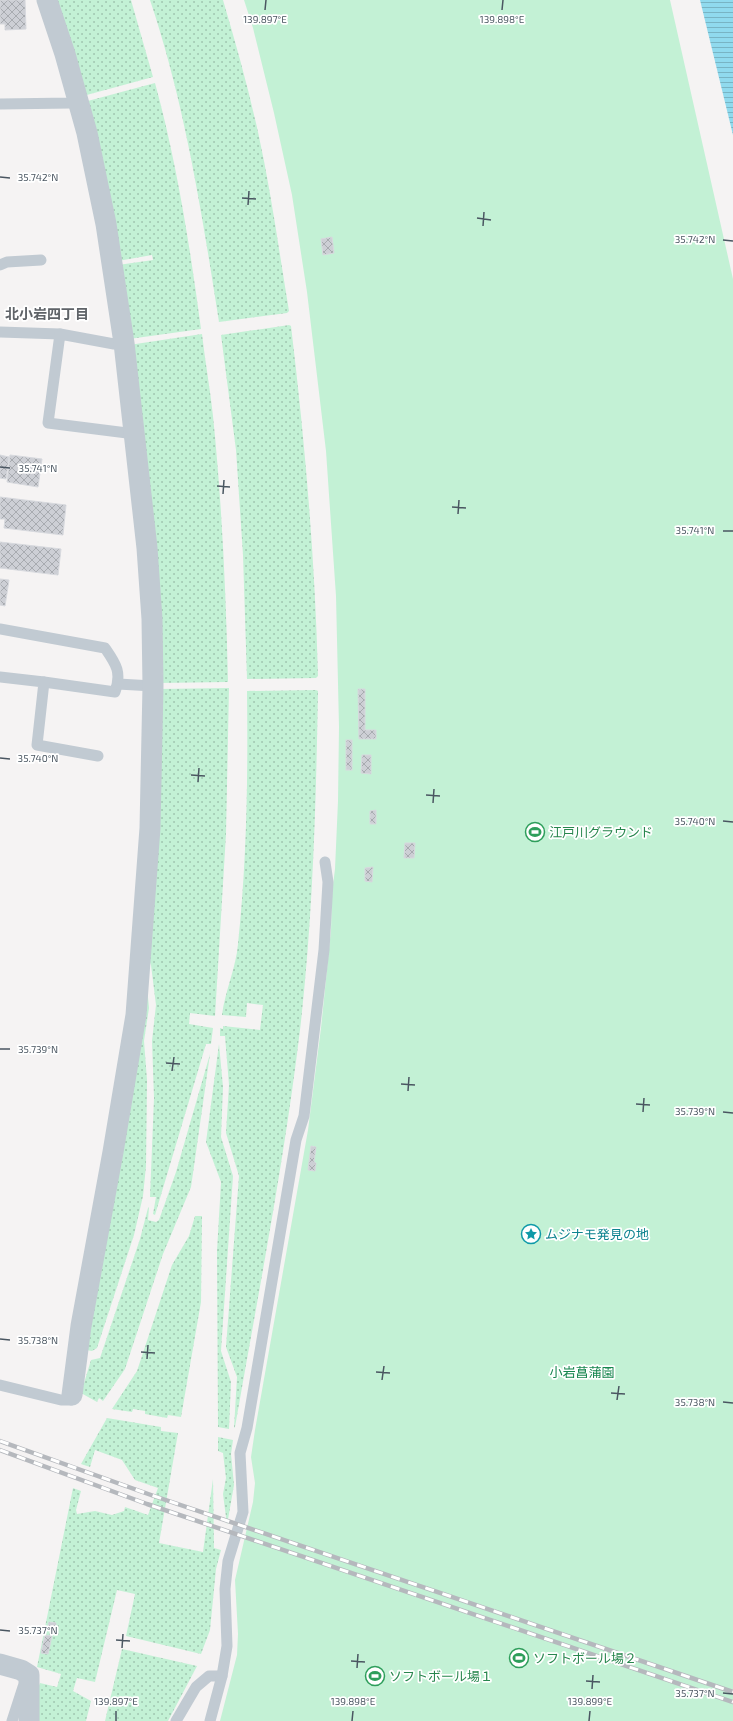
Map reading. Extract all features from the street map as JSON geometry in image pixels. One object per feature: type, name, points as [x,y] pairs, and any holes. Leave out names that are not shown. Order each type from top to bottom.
[{"type":"street","points":[[47,0],[79,101],[98,181],[124,343],[135,434],[152,620],[153,686],[150,828],[136,1015],[113,1152],[81,1326],[72,1395]]},
{"type":"street","points":[[0,1664],[21,1670],[29,1676],[29,1721]]},
{"type":"lane","points":[[0,104],[72,103],[79,101]]},
{"type":"lane","points":[[0,265],[7,262],[41,260]]},
{"type":"lane","points":[[0,332],[60,334],[114,344],[124,343]]},
{"type":"lane","points":[[60,334],[48,423],[135,434]]},
{"type":"lane","points":[[0,629],[105,648],[116,664],[118,684],[114,692],[0,677]]},
{"type":"lane","points":[[44,682],[37,745],[98,756]]},
{"type":"lane","points":[[118,684],[153,686]]},
{"type":"lane","points":[[210,1721],[222,1676],[227,1646],[225,1588],[227,1568],[243,1512],[240,1453],[247,1428],[296,1140],[304,1116],[324,950],[328,882],[325,862]]},
{"type":"lane","points":[[0,1385],[61,1400],[71,1400],[72,1395]]},
{"type":"lane","points":[[12,1721],[23,1687],[29,1676]]},
{"type":"lane","points":[[176,1721],[199,1684],[209,1676],[222,1676]]},
{"type":"green space","points":[[52,0],[131,0],[153,77],[83,96]]},
{"type":"green space","points":[[150,0],[223,0],[246,82],[263,154],[289,311],[287,313],[219,322],[199,200],[183,119]]},
{"type":"green space","name":"江戸川グラウンド","points":[[244,0],[670,0],[733,279],[733,1721],[220,1721],[237,1655],[238,1634],[235,1580],[253,1502],[255,1483],[251,1457],[255,1430],[308,1130],[321,1028],[331,930],[338,801],[339,727],[336,596],[326,451],[307,292],[292,195],[274,113],[253,28]]},
{"type":"green space","points":[[155,83],[170,144],[182,205],[201,329],[129,339],[118,265],[153,260],[152,255],[118,261],[84,102]]},
{"type":"green space","points":[[289,325],[291,326],[296,370],[309,501],[317,632],[318,676],[316,678],[247,679],[243,555],[236,450],[221,335]]},
{"type":"green space","points":[[202,334],[213,416],[219,482],[225,582],[228,682],[158,683],[129,345]]},
{"type":"green space","points":[[229,688],[226,834],[215,1016],[190,1013],[189,1024],[213,1028],[211,1044],[206,1044],[155,1215],[153,1214],[156,1197],[150,1197],[154,1098],[152,1041],[156,1005],[151,965],[146,952],[158,689]]},
{"type":"green space","points":[[247,691],[318,691],[311,903],[300,1030],[294,1080],[278,1179],[234,1428],[237,1377],[226,1347],[239,1176],[226,1133],[229,1085],[225,1036],[220,1036],[220,1028],[223,1029],[223,1026],[260,1030],[263,1005],[247,1003],[246,1017],[222,1015],[225,997],[237,953],[241,912],[246,818]]},
{"type":"green space","points":[[145,966],[149,1008],[144,1041],[147,1080],[146,1166],[143,1196],[134,1235],[97,1348],[92,1351],[86,1350]]},
{"type":"green space","points":[[219,1044],[223,1087],[221,1137],[233,1176],[221,1351],[231,1382],[229,1429],[218,1427],[217,1251],[221,1182],[206,1142]]},
{"type":"green space","points":[[210,1054],[191,1187],[163,1254],[125,1369],[103,1401],[99,1398],[97,1402],[81,1393],[91,1360],[100,1358],[140,1239],[149,1207],[148,1220],[156,1222],[159,1220],[176,1172]]},
{"type":"green space","points":[[195,1216],[202,1216],[201,1302],[181,1417],[168,1415],[167,1418],[145,1414],[145,1411],[133,1409],[132,1412],[112,1409],[137,1371],[172,1265],[189,1236]]},
{"type":"green space","points":[[107,1418],[161,1427],[161,1431],[178,1433],[159,1543],[203,1552],[213,1479],[214,1548],[221,1550],[216,1569],[210,1630],[201,1654],[126,1636],[135,1594],[117,1590],[95,1682],[77,1678],[73,1691],[91,1701],[86,1721],[33,1721],[35,1695],[40,1683],[57,1687],[61,1674],[37,1667],[73,1488],[81,1491],[76,1510],[77,1514],[95,1511],[112,1515],[124,1511],[125,1507],[148,1515],[158,1488],[135,1480],[122,1460],[95,1450],[90,1467],[81,1464]]},
{"type":"green space","points":[[218,1437],[233,1440],[231,1454],[234,1485],[227,1525],[223,1494],[226,1478],[223,1453],[218,1451]]},
{"type":"green space","points":[[122,1649],[197,1666],[168,1721],[105,1721]]},
{"type":"water","points":[[700,0],[733,0],[733,135]]},
{"type":"building","points":[[0,0],[25,0],[26,29],[5,30],[5,24],[0,24]]},
{"type":"building","points":[[332,237],[334,253],[323,255],[321,239]]},
{"type":"building","points":[[0,455],[9,457],[6,479],[0,478]]},
{"type":"building","points":[[10,455],[42,459],[38,487],[7,482]]},
{"type":"building","points":[[0,497],[66,505],[63,535],[4,528],[5,519],[0,519]]},
{"type":"building","points":[[0,542],[61,549],[58,575],[0,568]]},
{"type":"building","points":[[0,579],[9,580],[5,606],[0,605]]},
{"type":"building","points":[[358,689],[365,689],[365,730],[376,730],[376,739],[359,739]]},
{"type":"building","points":[[346,740],[352,740],[352,770],[346,770]]},
{"type":"building","points":[[362,755],[371,755],[371,774],[361,773]]},
{"type":"building","points":[[376,810],[376,824],[370,824],[370,811]]},
{"type":"building","points":[[405,843],[415,843],[414,858],[404,858]]},
{"type":"building","points":[[373,867],[372,882],[365,881],[365,868]]},
{"type":"building","points":[[311,1146],[316,1147],[314,1162],[316,1163],[315,1171],[308,1170]]},
{"type":"building","points":[[49,1622],[56,1623],[55,1631],[47,1630]]},
{"type":"building","points":[[45,1635],[52,1636],[48,1654],[41,1653]]},
{"type":"railway","points":[[0,1441],[151,1495],[733,1692]]},
{"type":"railway","points":[[0,1450],[147,1504],[733,1702]]},
{"type":"place","name":"江戸川グラウンド","points":[[535,832]]},
{"type":"place","name":"ムジナモ発見の地","points":[[531,1234]]},
{"type":"place","name":"ソフトボール場２","points":[[519,1658]]},
{"type":"place","name":"ソフトボール場１","points":[[375,1676]]},
{"type":"district","name":"北小岩四丁目","points":[[47,313]]},
{"type":"park label","name":"小岩菖蒲園","points":[[582,1372]]}]
